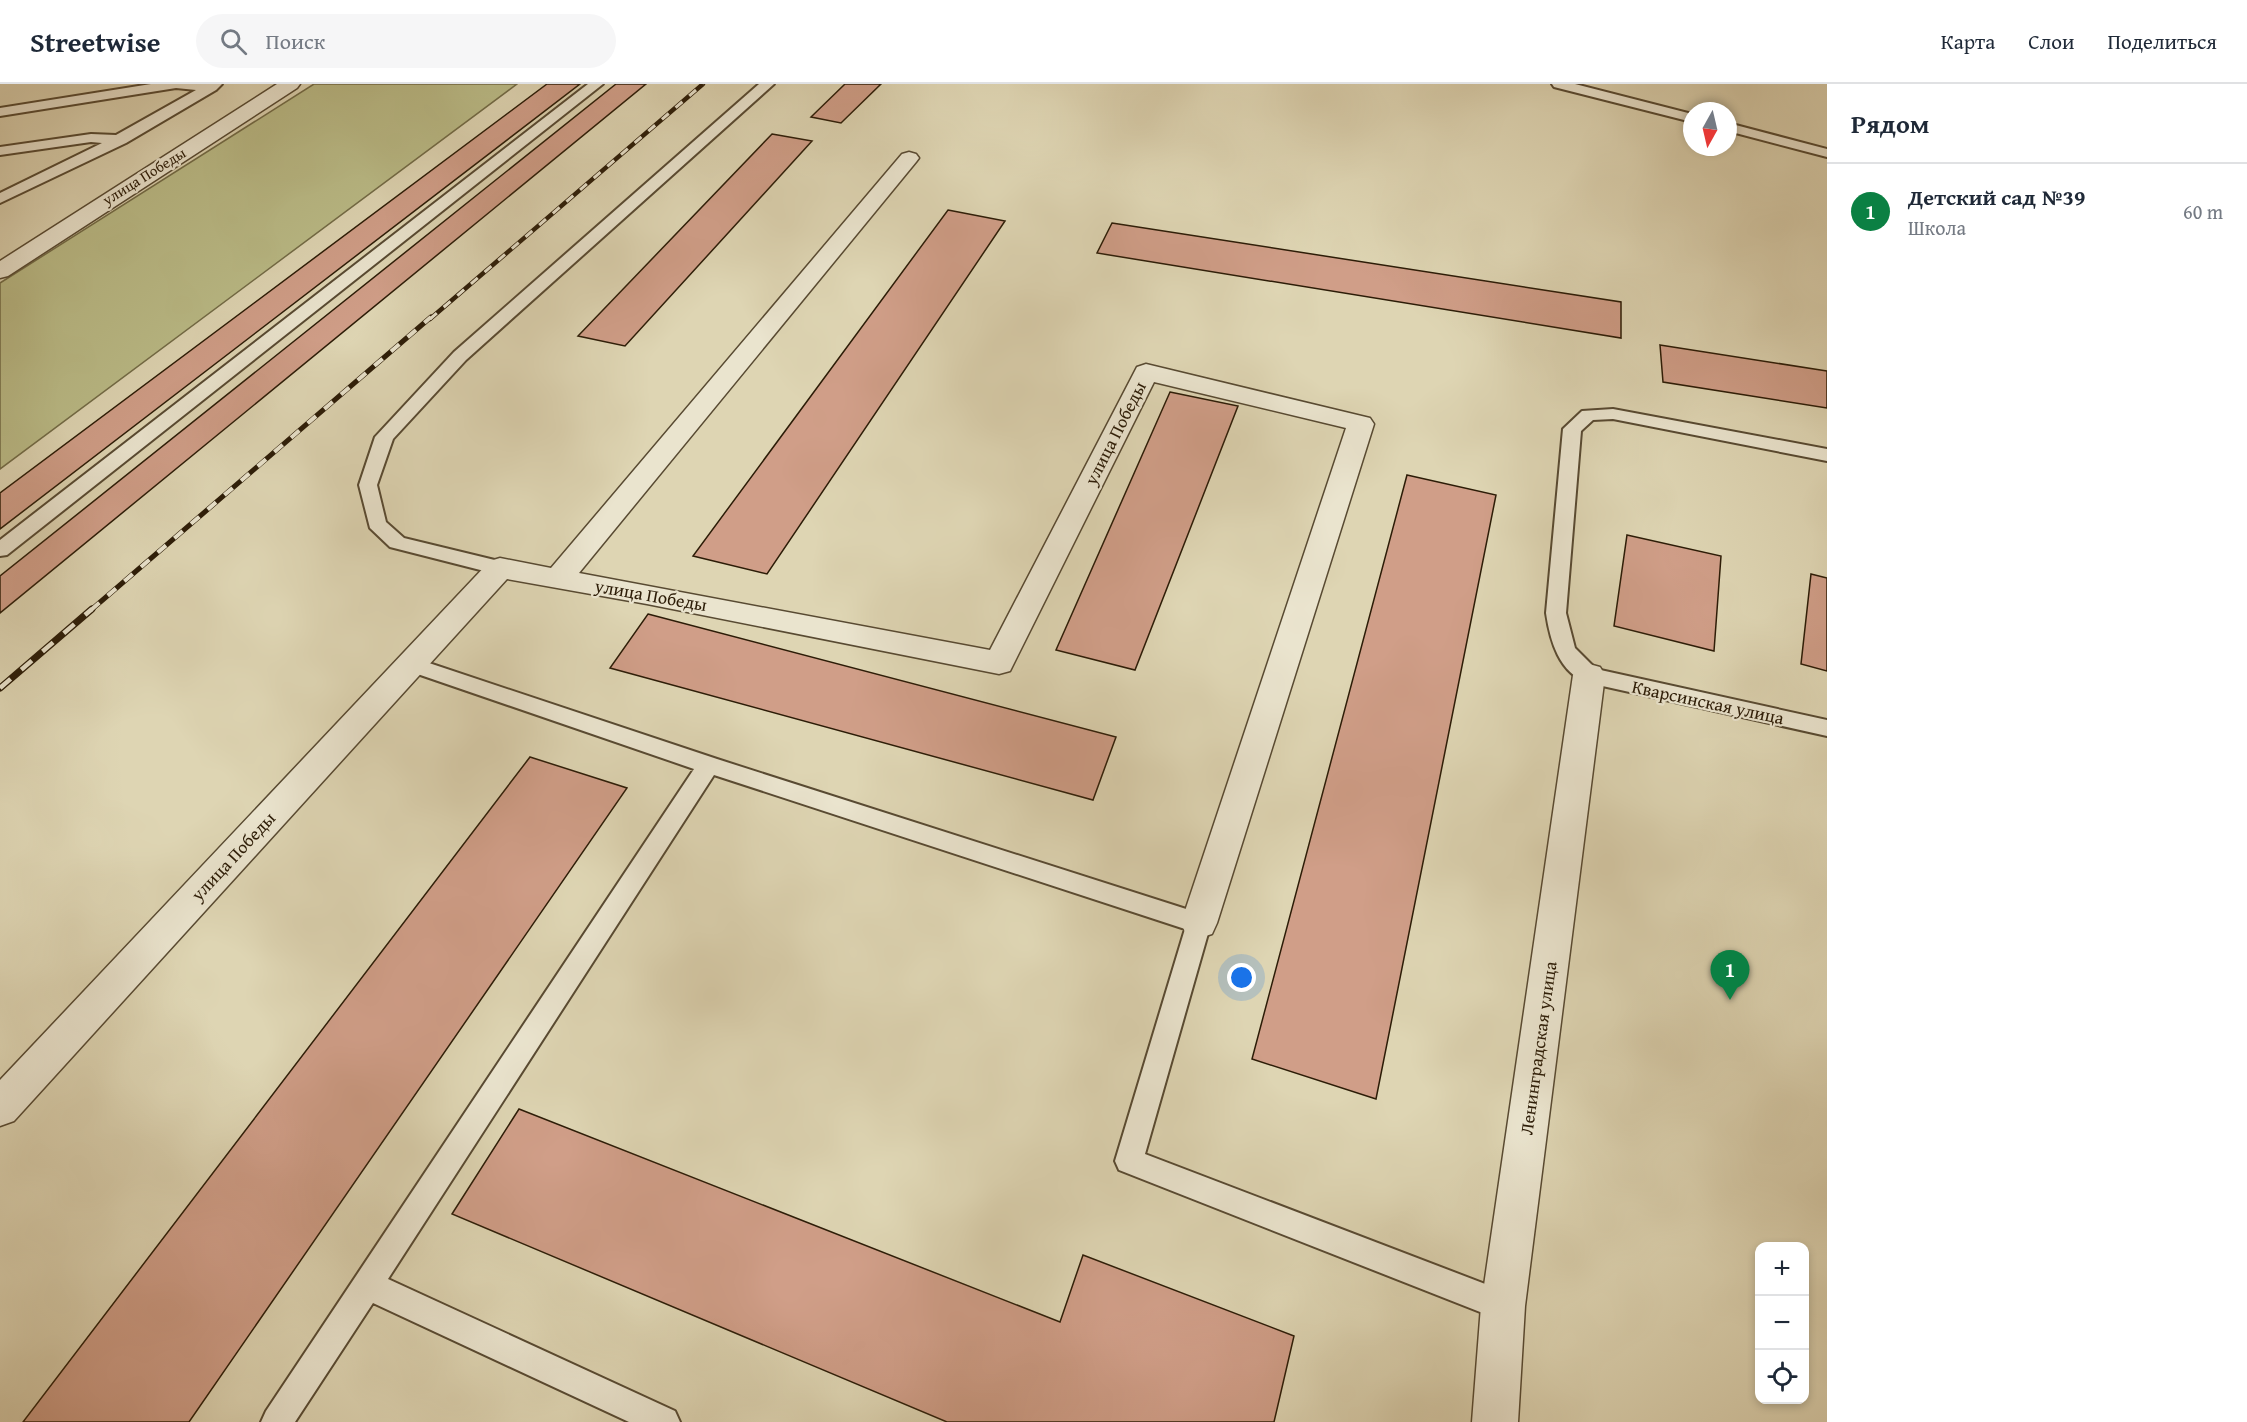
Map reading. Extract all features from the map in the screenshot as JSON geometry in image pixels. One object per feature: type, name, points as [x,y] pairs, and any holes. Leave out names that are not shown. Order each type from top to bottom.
[{"type":"street","name":"улица Победы","points":[[0,271],[290,84]]},
{"type":"street","points":[[558,579],[909,158]]},
{"type":"street","name":"улица Победы","points":[[0,1108],[500,568],[647,594],[999,663],[1146,372],[1361,424],[1199,923]]},
{"type":"street","name":"Ленинградская улица","points":[[1495,1422],[1503,1306],[1589,675]]},
{"type":"lane","points":[[0,111],[176,84],[213,85]]},
{"type":"lane","points":[[0,550],[596,84]]},
{"type":"lane","points":[[500,568],[397,543],[377,524],[368,485],[384,437],[460,356],[767,84]]},
{"type":"lane","points":[[1559,84],[1683,116]]},
{"type":"lane","points":[[0,199],[57,174],[122,140],[213,85]]},
{"type":"lane","points":[[1737,129],[1827,153]]},
{"type":"lane","points":[[0,151],[91,138],[122,140]]},
{"type":"lane","points":[[1589,675],[1571,662],[1560,644],[1556,613],[1572,429],[1588,415],[1613,414],[1827,455]]},
{"type":"lane","points":[[411,664],[709,765],[1199,923],[1129,1161],[1503,1306]]},
{"type":"lane","name":"Кварсинская улица","points":[[1589,675],[1827,728]]},
{"type":"lane","points":[[277,1422],[709,765]]},
{"type":"lane","points":[[367,1285],[664,1422]]},
{"type":"green space","points":[[314,84],[517,84],[0,469],[0,283]]},
{"type":"building","points":[[547,84],[580,84],[0,529],[0,493]]},
{"type":"building","points":[[616,84],[646,84],[0,613],[0,576]]},
{"type":"building","points":[[845,84],[881,84],[841,123],[811,117]]},
{"type":"building","points":[[772,134],[812,141],[625,346],[578,336]]},
{"type":"building","points":[[948,210],[1005,221],[767,574],[693,556]]},
{"type":"building","points":[[1112,223],[1621,302],[1621,338],[1097,253]]},
{"type":"building","points":[[1660,345],[1827,371],[1827,408],[1663,382]]},
{"type":"building","points":[[1170,392],[1238,406],[1135,670],[1056,650]]},
{"type":"building","points":[[1407,475],[1496,495],[1376,1099],[1252,1059]]},
{"type":"building","points":[[1627,535],[1721,556],[1714,651],[1614,626]]},
{"type":"building","points":[[1811,574],[1827,578],[1827,671],[1801,664]]},
{"type":"building","points":[[648,614],[1116,737],[1093,800],[610,668]]},
{"type":"building","points":[[530,757],[627,788],[189,1422],[23,1422]]},
{"type":"building","points":[[519,1109],[1060,1322],[1083,1255],[1294,1336],[1274,1422],[947,1422],[452,1214]]},
{"type":"railway","points":[[430,319],[703,84]]},
{"type":"railway","points":[[91,610],[431,317]]},
{"type":"railway","points":[[0,688],[92,609]]},
{"type":"place","name":"Детский сад №39","points":[[1730,1000]]}]
